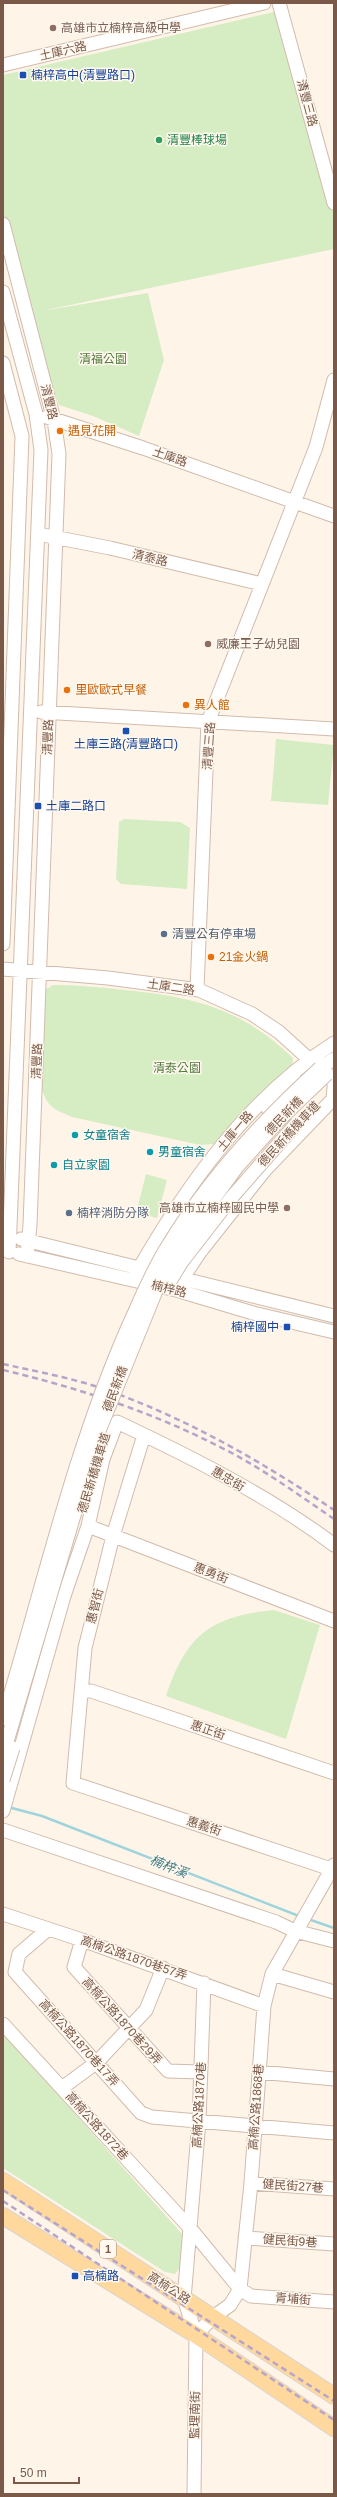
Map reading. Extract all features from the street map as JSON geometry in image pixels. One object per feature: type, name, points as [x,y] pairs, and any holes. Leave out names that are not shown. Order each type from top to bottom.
[{"type":"main road","name":"高楠公路","points":[[3,2181],[334,2396]]},
{"type":"main road","name":"1","points":[[3,2216],[196,2335],[334,2428]]},
{"type":"street","name":"土庫六路","points":[[3,65],[264,3]]},
{"type":"street","name":"清豐三路","points":[[279,3],[334,203]]},
{"type":"street","name":"清豐路","points":[[3,224],[54,420],[58,454],[57,537],[27,1256]]},
{"type":"street","name":"清豐路","points":[[3,292],[36,414],[41,450],[22,971],[6,1252]]},
{"type":"street","points":[[3,363],[9,406],[22,436],[8,709],[3,944]]},
{"type":"street","name":"清豐三路","points":[[197,989],[208,722],[295,504],[316,447],[334,380]]},
{"type":"street","name":"土庫路","points":[[9,406],[194,465],[295,504],[334,516]]},
{"type":"street","name":"清泰路","points":[[38,534],[57,537],[262,584]]},
{"type":"street","points":[[8,709],[334,729]]},
{"type":"street","name":"土庫二路","points":[[3,969],[108,978],[197,989],[252,1014],[279,1032],[330,1076]]},
{"type":"street","name":"土庫一路","points":[[132,1280],[176,1209],[234,1132],[264,1098],[310,1058],[334,1043]]},
{"type":"street","name":"德民新橋機車道","points":[[3,1694],[80,1434],[127,1312],[151,1260],[182,1211],[228,1152],[310,1067],[310,1058]]},
{"type":"street","points":[[330,1076],[334,1059]]},
{"type":"street","name":"德民新橋機車道","points":[[3,1780],[100,1451],[156,1306],[181,1263],[232,1197],[297,1123],[325,1096],[330,1076]]},
{"type":"street","name":"德民新橋","points":[[3,1718],[91,1420],[150,1278],[168,1244],[189,1213],[233,1156],[253,1134],[330,1076]]},
{"type":"street","name":"德民新橋","points":[[3,1755],[99,1431],[160,1281],[178,1248],[237,1167],[279,1120],[330,1076]]},
{"type":"street","points":[[176,1290],[182,1277],[265,1170],[333,1099],[334,1087]]},
{"type":"street","name":"楠梓路","points":[[7,1236],[182,1277],[334,1316]]},
{"type":"street","name":"楠梓路","points":[[6,1252],[176,1290],[253,1313],[334,1332]]},
{"type":"street","name":"惠忠街","points":[[88,1526],[103,1458],[117,1422],[195,1460],[312,1528],[334,1546]]},
{"type":"street","name":"惠智街","points":[[73,1783],[82,1691],[84,1648],[113,1536],[144,1435]]},
{"type":"street","points":[[3,1811],[64,1596],[88,1526]]},
{"type":"street","name":"惠勇街","points":[[88,1526],[334,1621]]},
{"type":"street","name":"惠正街","points":[[82,1691],[91,1691],[111,1697],[334,1773]]},
{"type":"street","name":"惠義街","points":[[73,1783],[333,1868]]},
{"type":"street","points":[[3,1830],[276,1922],[295,1932],[334,1941]]},
{"type":"street","name":"高楠公路1868巷","points":[[240,2289],[251,2183],[264,2006],[272,1974],[333,1868]]},
{"type":"street","name":"高楠公路1870巷57弄","points":[[3,1914],[163,1968],[264,2006]]},
{"type":"street","name":"高楠公路1870巷17弄","points":[[47,1930],[19,1954],[15,1972],[141,2113],[152,2117],[334,2133]]},
{"type":"street","name":"高楠公路1870巷29弄","points":[[82,1940],[74,1967],[129,2030],[168,2071],[200,2072]]},
{"type":"street","points":[[62,2088],[97,2062],[129,2030],[146,2010],[163,1968]]},
{"type":"street","points":[[272,1974],[334,1992]]},
{"type":"street","name":"高楠公路1870巷","points":[[184,2299],[199,2120],[204,1983]]},
{"type":"street","name":"高楠公路1872巷","points":[[3,2024],[190,2228],[240,2289]]},
{"type":"street","points":[[259,2072],[334,2079]]},
{"type":"street","name":"健民街27巷","points":[[251,2183],[334,2189]]},
{"type":"street","name":"健民街9巷","points":[[245,2238],[334,2244]]},
{"type":"street","points":[[196,2335],[213,2317],[230,2305],[240,2289]]},
{"type":"street","name":"青埔街","points":[[240,2289],[252,2296],[334,2302]]},
{"type":"street","name":"監理南街","points":[[184,2299],[196,2335],[194,2494]]},
{"type":"green space","name":"清豐棒球場","points":[[278,11],[334,206],[334,249],[42,311],[148,293],[164,360],[139,436],[93,416],[59,405],[26,314],[3,216],[3,75]]},
{"type":"green space","points":[[276,739],[334,745],[328,805],[271,801]]},
{"type":"green space","points":[[124,819],[180,822],[190,828],[187,889],[121,884],[116,879],[119,822]]},
{"type":"green space","name":"清泰公園","points":[[53,985],[98,987],[150,993],[195,1001],[235,1016],[255,1027],[293,1058],[292,1066],[215,1144],[200,1145],[72,1117],[58,1111],[49,1104],[42,1090],[39,1077],[38,1048],[43,991]]},
{"type":"green space","points":[[146,1174],[167,1180],[157,1218],[136,1213]]},
{"type":"green space","points":[[274,1610],[320,1625],[286,1739],[166,1696],[182,1658],[192,1644],[204,1632],[233,1617]]},
{"type":"green space","points":[[3,2033],[183,2235],[181,2266],[175,2274],[165,2272],[3,2168]]},
{"type":"waterway","name":"楠梓溪","points":[[8,1807],[42,1816],[299,1916]]},
{"type":"waterway","name":"楠梓溪","points":[[308,1919],[334,1928]]},
{"type":"railway","points":[[3,1364],[86,1383],[160,1411],[190,1425],[249,1457],[334,1510]]},
{"type":"railway","points":[[3,1370],[58,1384],[140,1411],[167,1422],[248,1462],[334,1519]]},
{"type":"railway","points":[[3,2190],[334,2401]]},
{"type":"railway","points":[[3,2201],[334,2420]]},
{"type":"place","name":"高雄市立楠梓高級中學","points":[[53,28]]},
{"type":"place","name":"楠梓高中(清豐路口)","points":[[23,75]]},
{"type":"place","name":"清豐棒球場","points":[[159,140]]},
{"type":"place","name":"遇見花開","points":[[60,431]]},
{"type":"place","name":"威廉王子幼兒園","points":[[208,644]]},
{"type":"place","name":"里歐歐式早餐","points":[[67,690]]},
{"type":"place","name":"異人館","points":[[186,705]]},
{"type":"place","name":"土庫三路(清豐路口)","points":[[126,731]]},
{"type":"place","name":"土庫二路口","points":[[38,806]]},
{"type":"place","name":"清豐公有停車場","points":[[164,934]]},
{"type":"place","name":"21金火鍋","points":[[211,957]]},
{"type":"place","name":"女童宿舍","points":[[75,1135]]},
{"type":"place","name":"男童宿舍","points":[[150,1152]]},
{"type":"place","name":"自立家園","points":[[54,1165]]},
{"type":"place","name":"高雄市立楠梓國民中學","points":[[287,1208]]},
{"type":"place","name":"楠梓消防分隊","points":[[69,1213]]},
{"type":"place","name":"楠梓國中","points":[[287,1327]]},
{"type":"place","name":"高楠路","points":[[75,2276]]},
{"type":"park label","name":"清福公園","points":[[103,359]]}]
